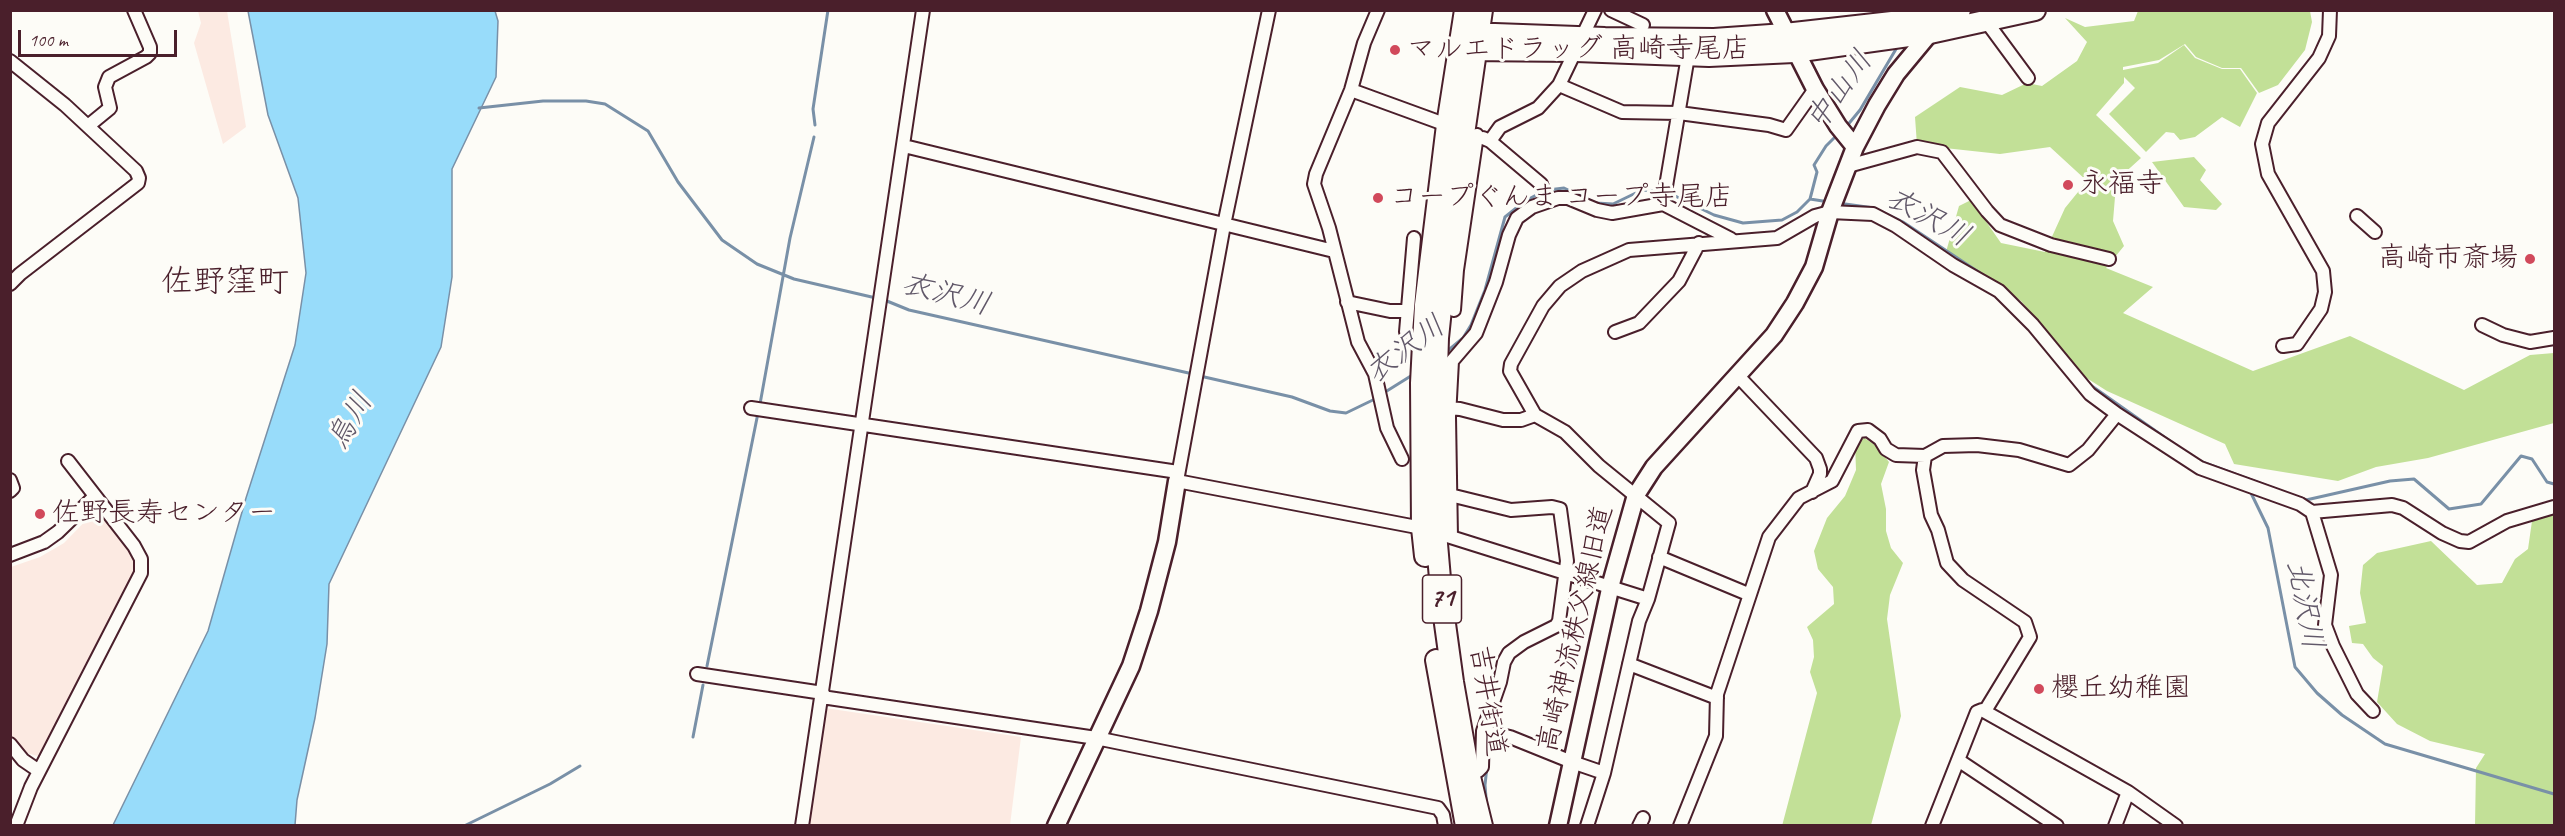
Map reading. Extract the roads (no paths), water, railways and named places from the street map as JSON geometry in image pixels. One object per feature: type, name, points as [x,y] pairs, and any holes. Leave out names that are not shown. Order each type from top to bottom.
[{"type":"main road","points":[[1465,10],[1470,42]]},
{"type":"main road","points":[[1470,42],[1482,10]]},
{"type":"main road","points":[[1470,42],[1579,44],[1714,39],[1790,43],[1890,40],[1960,10]]},
{"type":"main road","points":[[1579,44],[1688,56],[1917,27],[1986,21],[2035,10]]},
{"type":"main road","name":"71","points":[[1463,130],[1470,42]]},
{"type":"main road","name":"吉井街道","points":[[1463,130],[1438,338],[1436,532],[1440,687],[1466,825]]},
{"type":"main road","name":"吉井街道","points":[[1463,130],[1433,233],[1421,384],[1453,682],[1469,773],[1482,825]]},
{"type":"street","points":[[88,126],[110,108],[105,87],[109,77],[150,53],[150,47],[134,10]]},
{"type":"street","points":[[802,825],[923,10]]},
{"type":"street","points":[[1056,825],[1095,738],[1131,666],[1149,611],[1167,542],[1224,225],[1269,10]]},
{"type":"street","points":[[1378,10],[1364,43],[1351,90],[1316,174],[1314,184],[1329,228],[1358,342],[1375,374],[1387,428],[1402,459]]},
{"type":"street","points":[[1490,141],[1500,127],[1538,108],[1558,85],[1595,10]]},
{"type":"street","points":[[1611,10],[1642,24]]},
{"type":"street","points":[[1775,10],[1815,89],[1846,137]]},
{"type":"street","points":[[2283,346],[2297,344],[2320,309],[2325,292],[2323,271],[2268,174],[2262,144],[2268,123],[2319,58],[2329,36],[2330,10]]},
{"type":"street","points":[[1986,21],[2028,78]]},
{"type":"street","name":"高崎神流秩父線旧道","points":[[1558,825],[1610,589],[1636,495],[1654,467],[1774,335],[1795,303],[1814,267],[1830,212],[1848,166],[1846,137],[1890,84],[1917,27]]},
{"type":"street","points":[[1663,204],[1688,56]]},
{"type":"street","points":[[10,61],[88,126],[136,171],[138,183],[10,284]]},
{"type":"street","points":[[1558,85],[1622,112],[1679,113],[1769,125],[1786,130],[1815,89]]},
{"type":"street","points":[[1351,90],[1490,141],[1541,184],[1547,200]]},
{"type":"street","points":[[1454,310],[1463,130]]},
{"type":"street","points":[[904,146],[1334,251]]},
{"type":"street","points":[[1848,166],[1917,147],[1942,152],[2000,225],[2051,245],[2109,259]]},
{"type":"street","points":[[1436,532],[1450,495],[1448,408],[1452,361],[1476,333],[1496,282],[1509,235],[1517,219],[1532,207],[1547,200],[1568,198],[1597,210],[1612,213],[1663,204],[1732,240]]},
{"type":"street","points":[[1587,825],[1604,773],[1639,621],[1648,599],[1669,523],[1599,466],[1565,432],[1535,415],[1510,371],[1511,364],[1543,306],[1560,286],[1582,270],[1629,250],[1777,238],[1815,216],[1830,212],[1873,214],[1896,226],[1953,265],[1998,291],[2033,325],[2091,394],[2117,414],[2200,468],[2300,504],[2312,512],[2392,505],[2403,508],[2460,542],[2469,542],[2507,522],[2554,507]]},
{"type":"street","points":[[2357,216],[2375,232]]},
{"type":"street","points":[[1406,332],[1414,238]]},
{"type":"street","points":[[1615,332],[1639,323],[1647,315],[1679,280],[1699,243]]},
{"type":"street","points":[[1347,302],[1390,312],[1407,311]]},
{"type":"street","points":[[2482,326],[2503,335],[2530,342],[2554,338]]},
{"type":"street","points":[[1738,376],[1815,458],[1820,469],[1812,492]]},
{"type":"street","points":[[751,408],[1178,476],[1436,532],[1565,575],[1648,599]]},
{"type":"street","points":[[1448,408],[1503,420],[1521,420],[1535,415]]},
{"type":"street","points":[[1680,825],[1716,736],[1717,698],[1748,594],[1769,537],[1799,498],[1832,481],[1858,431],[1868,430],[1880,440],[1886,449],[1896,455],[1925,456],[1943,446],[1977,445],[2019,450],[2069,465],[2088,450],[2117,414]]},
{"type":"street","points":[[1925,456],[1923,470],[1931,515],[1938,530],[1947,563],[1963,580],[2025,622],[2030,637],[1984,711]]},
{"type":"street","points":[[16,825],[39,771],[141,573],[141,559],[134,546],[68,461]]},
{"type":"street","points":[[10,480],[13,488],[10,491]]},
{"type":"street","points":[[1450,495],[1511,510],[1552,507],[1560,509],[1567,561],[1559,621],[1556,626],[1524,642],[1509,653],[1504,662],[1500,682],[1483,731],[1482,767],[1478,771],[1469,773]]},
{"type":"street","points":[[10,555],[51,537],[95,496]]},
{"type":"street","points":[[2312,512],[2331,575],[2325,625],[2357,694],[2373,711]]},
{"type":"street","points":[[1659,557],[1748,594]]},
{"type":"street","points":[[1629,664],[1717,698]]},
{"type":"street","points":[[697,674],[1095,738],[1438,808],[1443,815],[1445,825]]},
{"type":"street","points":[[1932,825],[1977,712],[1982,710],[2128,792],[2176,825]]},
{"type":"street","points":[[1483,731],[1510,736],[1604,773]]},
{"type":"street","points":[[10,744],[23,760],[39,771]]},
{"type":"street","points":[[1958,760],[2056,825]]},
{"type":"street","points":[[2115,825],[2128,792]]},
{"type":"water","name":"烏川","points":[[248,11],[495,11],[498,21],[496,77],[452,169],[452,277],[441,347],[329,584],[327,644],[315,718],[297,800],[295,825],[113,825],[208,631],[246,498],[295,345],[306,273],[298,198],[268,115]]},
{"type":"waterway","points":[[815,125],[813,109],[828,10]]},
{"type":"waterway","name":"中山川","points":[[1846,127],[1860,110],[1899,44]]},
{"type":"waterway","name":"衣沢川","points":[[479,108],[543,101],[586,101],[605,104],[648,131],[678,182],[722,240],[757,264],[794,279],[876,298]]},
{"type":"waterway","name":"中山川","points":[[1810,199],[1817,172],[1814,165],[1826,146],[1837,135]]},
{"type":"waterway","points":[[760,404],[790,238],[814,137]]},
{"type":"waterway","name":"衣沢川","points":[[1548,190],[1564,188],[1596,203],[1613,204],[1642,190],[1660,191]]},
{"type":"waterway","name":"衣沢川","points":[[1445,353],[1463,338],[1471,325],[1485,290],[1505,217],[1525,201],[1542,192]]},
{"type":"waterway","name":"衣沢川","points":[[1667,192],[1714,215],[1743,223],[1782,220],[1797,212],[1810,199]]},
{"type":"waterway","name":"衣沢川","points":[[1810,199],[1829,202]]},
{"type":"waterway","name":"衣沢川","points":[[1838,203],[1874,208],[1903,222],[1986,277]]},
{"type":"waterway","name":"衣沢川","points":[[2008,292],[2029,313]]},
{"type":"waterway","name":"衣沢川","points":[[882,299],[909,310],[1193,374]]},
{"type":"waterway","name":"衣沢川","points":[[1382,394],[1414,374]]},
{"type":"waterway","name":"衣沢川","points":[[1200,376],[1292,397],[1330,411],[1346,413],[1377,398]]},
{"type":"waterway","name":"衣沢川","points":[[2089,384],[2177,446]]},
{"type":"waterway","points":[[707,666],[758,413]]},
{"type":"waterway","name":"衣沢川","points":[[2301,498],[2306,500],[2390,481],[2414,479],[2449,509],[2481,504],[2521,456],[2532,459],[2547,482],[2554,484]]},
{"type":"waterway","name":"衣沢川","points":[[2197,460],[2281,491]]},
{"type":"waterway","name":"北沢川","points":[[2250,491],[2268,528],[2295,667],[2317,693],[2342,715],[2385,744],[2554,794]]},
{"type":"waterway","points":[[693,737],[703,685]]},
{"type":"waterway","points":[[1488,736],[1488,759]]},
{"type":"waterway","points":[[464,826],[550,784],[580,766]]},
{"type":"waterway","points":[[1487,766],[1485,785],[1487,810]]},
{"type":"place","name":"マルエドラッグ 高崎寺尾店","points":[[1395,50]]},
{"type":"place","name":"永福寺","points":[[2068,185]]},
{"type":"place","name":"コープぐんま コープ寺尾店","points":[[1378,198]]},
{"type":"place","name":"高崎市斎場","points":[[2530,259]]},
{"type":"place","name":"佐野長寿センター","points":[[40,514]]},
{"type":"place","name":"櫻丘幼稚園","points":[[2039,689]]},
{"type":"district","name":"佐野窪町","points":[[225,283]]}]
